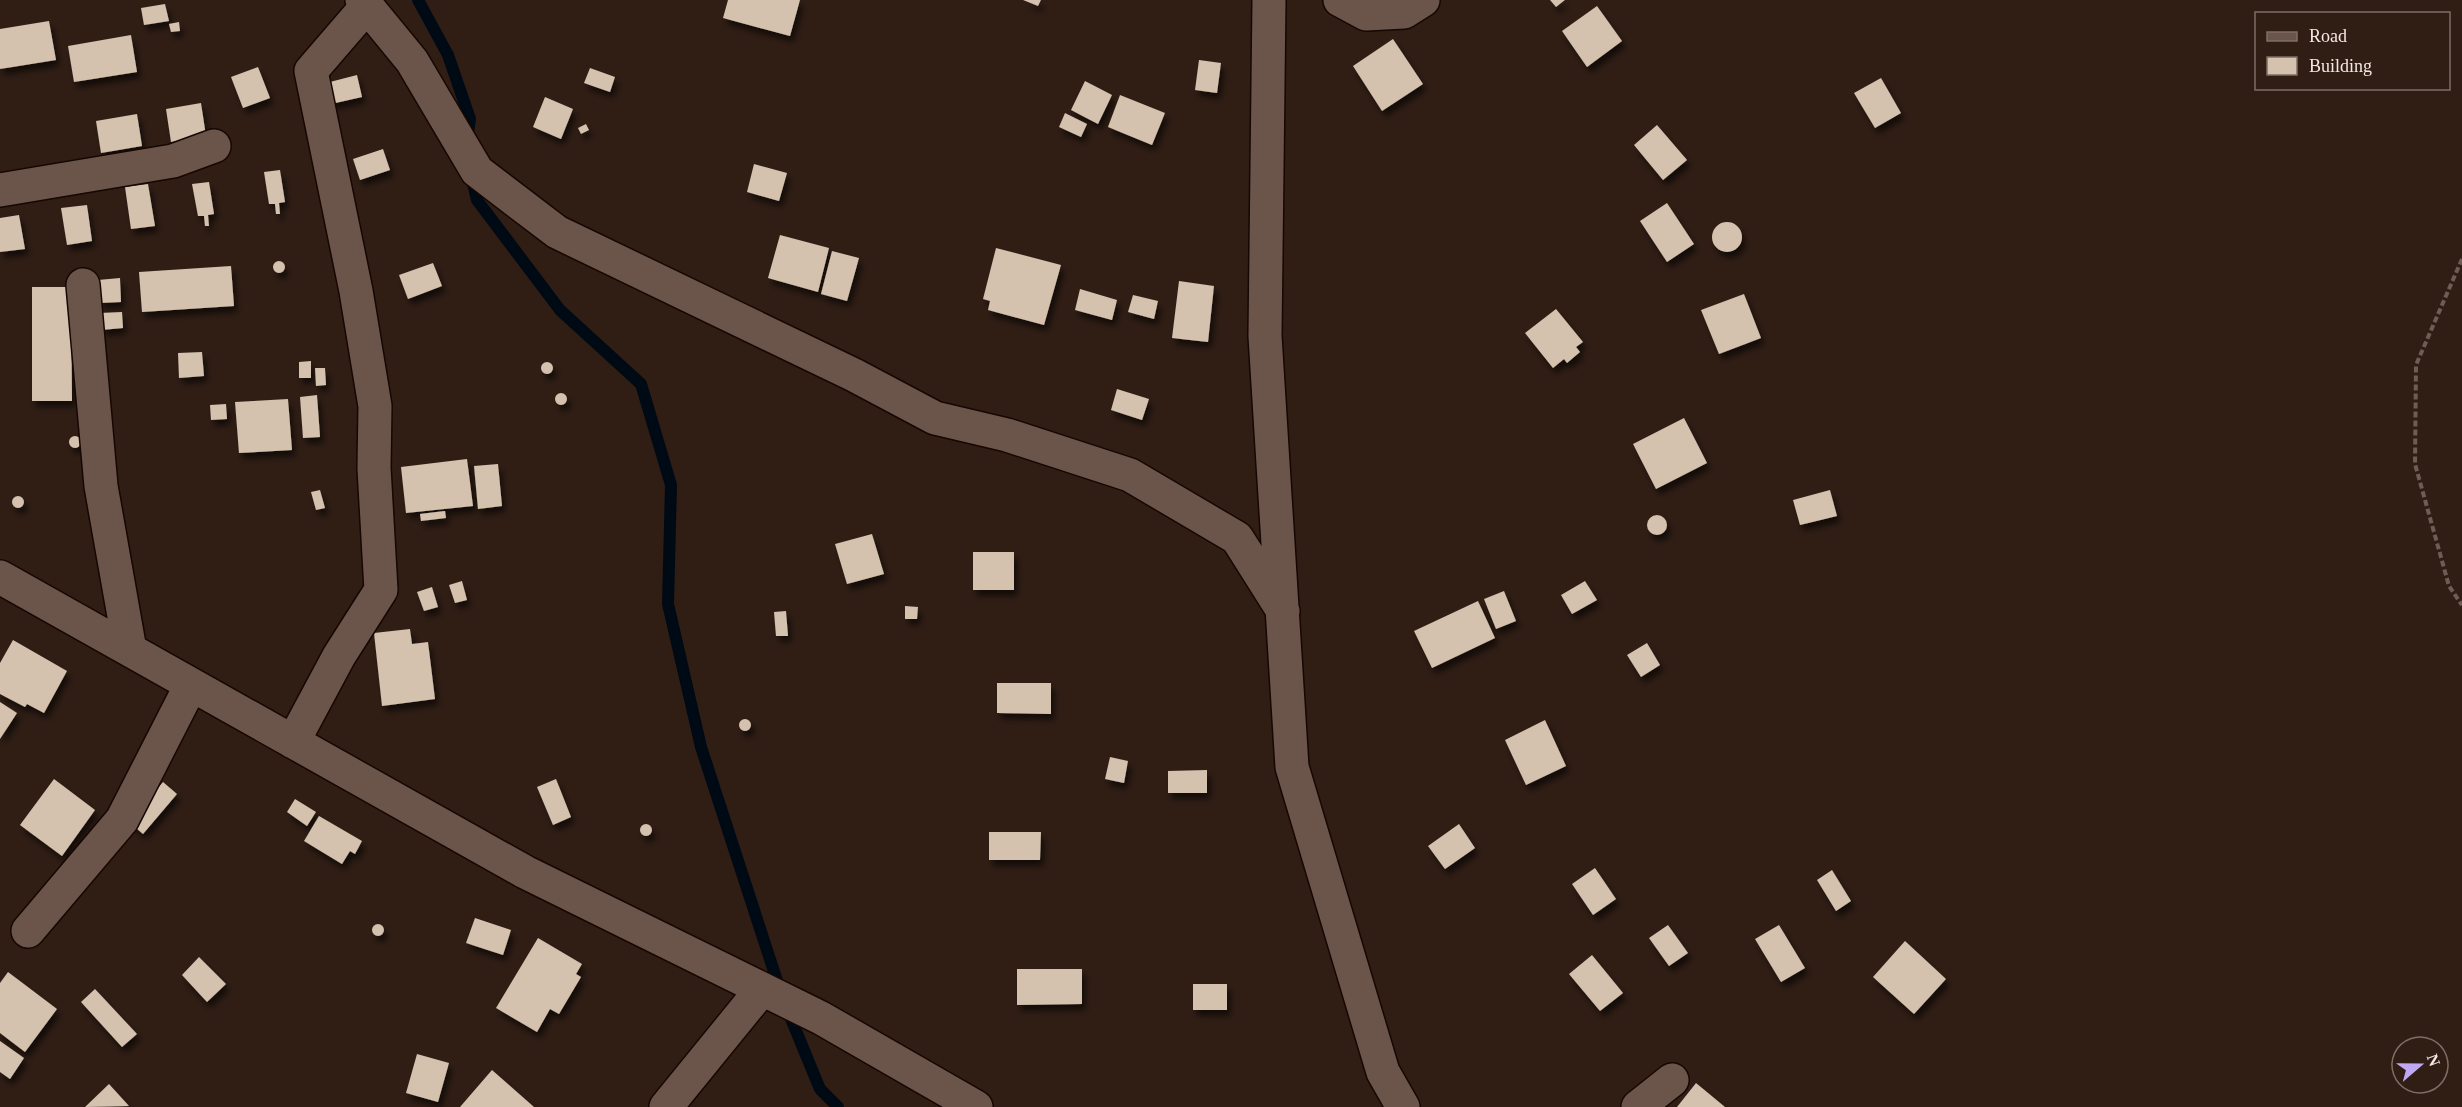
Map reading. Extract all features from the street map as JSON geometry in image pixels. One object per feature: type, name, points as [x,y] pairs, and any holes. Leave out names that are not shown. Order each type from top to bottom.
[{"type":"street","points":[[1269,0],[1265,336],[1292,767],[1383,1072],[1403,1107]]},
{"type":"street","points":[[1340,0],[1366,14],[1404,12],[1424,0]]},
{"type":"street","points":[[293,742],[339,656],[381,590],[374,468],[375,406],[356,291],[311,71],[373,2],[412,61],[477,171],[557,232],[854,375],[935,418],[1007,435],[1130,475],[1237,538],[1283,611]]},
{"type":"street","points":[[0,190],[173,161],[214,146]]},
{"type":"street","points":[[83,285],[101,486],[130,650]]},
{"type":"street","points":[[0,577],[525,872],[821,1018],[976,1107]]},
{"type":"street","points":[[28,931],[122,820],[191,685]]},
{"type":"street","points":[[666,1107],[762,989]]},
{"type":"street","points":[[1638,1107],[1672,1080]]},
{"type":"path","points":[[2462,259],[2416,365],[2415,464],[2449,586],[2462,605]]},
{"type":"building","points":[[728,0],[800,0],[790,36],[723,18]]},
{"type":"building","points":[[1023,0],[1041,0],[1038,6]]},
{"type":"building","points":[[1550,0],[1565,0],[1556,7]]},
{"type":"building","points":[[165,4],[169,21],[144,25],[141,8]]},
{"type":"building","points":[[1597,6],[1622,41],[1587,67],[1562,31]]},
{"type":"building","points":[[49,21],[56,60],[0,69],[0,29]]},
{"type":"building","points":[[179,22],[180,31],[171,32],[169,24]]},
{"type":"building","points":[[131,35],[137,72],[74,82],[68,46]]},
{"type":"building","points":[[1393,39],[1423,84],[1382,111],[1353,66]]},
{"type":"building","points":[[1199,60],[1221,63],[1217,93],[1195,90]]},
{"type":"building","points":[[258,67],[270,98],[243,108],[231,77]]},
{"type":"building","points":[[590,68],[615,77],[610,92],[584,83]]},
{"type":"building","points":[[357,75],[362,97],[331,104],[326,83]]},
{"type":"building","points":[[1881,78],[1901,113],[1875,128],[1854,93]]},
{"type":"building","points":[[1085,81],[1112,95],[1098,124],[1071,110]]},
{"type":"building","points":[[1120,95],[1165,113],[1152,145],[1108,127]]},
{"type":"building","points":[[545,97],[573,109],[561,139],[533,127]]},
{"type":"building","points":[[201,103],[206,136],[171,142],[166,109]]},
{"type":"building","points":[[1065,113],[1087,124],[1081,137],[1059,127]]},
{"type":"building","points":[[137,114],[142,146],[101,153],[96,121]]},
{"type":"building","points":[[586,124],[589,130],[581,134],[578,128]]},
{"type":"building","points":[[1657,125],[1687,160],[1663,180],[1634,145]]},
{"type":"building","points":[[383,149],[390,170],[360,180],[353,159]]},
{"type":"building","points":[[754,164],[787,173],[779,201],[747,192]]},
{"type":"building","points":[[280,170],[285,202],[279,203],[280,214],[276,214],[275,204],[269,204],[264,172]]},
{"type":"building","points":[[209,182],[214,214],[208,215],[209,226],[205,226],[204,216],[198,216],[192,184]]},
{"type":"building","points":[[148,184],[155,226],[131,229],[125,187]]},
{"type":"building","points":[[1667,203],[1694,244],[1667,262],[1640,221]]},
{"type":"building","points":[[87,205],[92,241],[67,245],[61,208]]},
{"type":"building","points":[[19,215],[25,249],[0,252],[0,218]]},
{"type":"building","points":[[1727,222],[1733,223],[1741,231],[1741,243],[1733,251],[1727,252],[1721,251],[1713,243],[1712,237],[1713,231],[1721,223]]},
{"type":"building","points":[[780,235],[829,248],[818,292],[768,278]]},
{"type":"building","points":[[996,248],[1061,265],[1044,325],[988,310],[990,301],[983,299]]},
{"type":"building","points":[[832,251],[859,258],[847,301],[821,294]]},
{"type":"building","points":[[281,261],[285,267],[281,273],[277,273],[273,265]]},
{"type":"building","points":[[433,263],[442,286],[408,299],[399,275]]},
{"type":"building","points":[[231,266],[234,306],[142,312],[139,272]]},
{"type":"building","points":[[120,278],[121,302],[100,303],[98,280]]},
{"type":"building","points":[[1179,281],[1214,286],[1208,342],[1172,338]]},
{"type":"building","points":[[32,287],[71,287],[72,401],[32,401]]},
{"type":"building","points":[[1080,289],[1117,300],[1112,320],[1075,310]]},
{"type":"building","points":[[1744,294],[1761,338],[1719,354],[1701,310]]},
{"type":"building","points":[[1133,295],[1158,301],[1154,319],[1128,312]]},
{"type":"building","points":[[1556,309],[1583,342],[1576,347],[1580,352],[1567,363],[1564,359],[1553,368],[1525,333]]},
{"type":"building","points":[[122,312],[123,328],[101,330],[100,313]]},
{"type":"building","points":[[202,352],[204,376],[179,378],[178,353]]},
{"type":"building","points":[[311,361],[311,378],[299,378],[299,362]]},
{"type":"building","points":[[549,362],[553,368],[549,374],[545,374],[541,366]]},
{"type":"building","points":[[315,368],[325,368],[326,385],[316,386]]},
{"type":"building","points":[[1117,389],[1149,399],[1142,420],[1111,410]]},
{"type":"building","points":[[563,393],[567,399],[563,405],[559,405],[555,397]]},
{"type":"building","points":[[317,395],[320,437],[303,438],[300,397]]},
{"type":"building","points":[[288,399],[292,450],[239,453],[235,402]]},
{"type":"building","points":[[226,404],[227,419],[211,420],[210,405]]},
{"type":"building","points":[[1684,418],[1707,463],[1656,489],[1633,444]]},
{"type":"building","points":[[77,436],[81,442],[77,448],[73,448],[69,440]]},
{"type":"building","points":[[467,459],[473,506],[406,513],[401,467]]},
{"type":"building","points":[[498,464],[502,506],[478,509],[474,466]]},
{"type":"building","points":[[320,490],[325,508],[316,510],[311,492]]},
{"type":"building","points":[[1830,490],[1837,516],[1800,525],[1793,500]]},
{"type":"building","points":[[20,496],[24,502],[20,508],[16,508],[12,500]]},
{"type":"building","points":[[445,511],[446,518],[421,521],[420,514]]},
{"type":"building","points":[[1657,515],[1664,518],[1667,525],[1664,532],[1657,535],[1650,532],[1647,525],[1650,518]]},
{"type":"building","points":[[872,534],[884,574],[847,584],[835,544]]},
{"type":"building","points":[[973,552],[1014,552],[1014,590],[973,590]]},
{"type":"building","points":[[462,581],[467,600],[455,603],[449,585]]},
{"type":"building","points":[[1585,581],[1597,600],[1572,614],[1561,595]]},
{"type":"building","points":[[432,587],[438,607],[424,611],[417,592]]},
{"type":"building","points":[[1504,591],[1516,621],[1496,629],[1484,599]]},
{"type":"building","points":[[1478,601],[1495,638],[1432,668],[1414,631]]},
{"type":"building","points":[[905,606],[918,607],[917,619],[905,619]]},
{"type":"building","points":[[786,611],[788,636],[776,636],[774,612]]},
{"type":"building","points":[[410,629],[412,644],[428,642],[435,699],[382,706],[374,633]]},
{"type":"building","points":[[13,640],[67,671],[44,713],[27,704],[25,707],[0,694],[0,663]]},
{"type":"building","points":[[1647,643],[1660,665],[1641,677],[1627,655]]},
{"type":"building","points":[[997,683],[1051,683],[1051,714],[997,713]]},
{"type":"building","points":[[0,702],[17,713],[0,739]]},
{"type":"building","points":[[747,719],[751,725],[747,731],[743,731],[739,723]]},
{"type":"building","points":[[1545,720],[1566,766],[1526,785],[1505,740]]},
{"type":"building","points":[[1110,757],[1128,761],[1124,783],[1105,779]]},
{"type":"building","points":[[1207,770],[1207,793],[1168,793],[1168,771]]},
{"type":"building","points":[[54,779],[95,810],[62,856],[20,825]]},
{"type":"building","points":[[556,779],[571,817],[553,825],[537,787]]},
{"type":"building","points":[[163,782],[177,794],[143,834],[129,822]]},
{"type":"building","points":[[295,799],[316,812],[307,826],[287,812]]},
{"type":"building","points":[[319,816],[362,841],[355,854],[350,851],[342,864],[304,841]]},
{"type":"building","points":[[648,824],[652,830],[648,836],[644,836],[640,828]]},
{"type":"building","points":[[1459,824],[1475,848],[1445,869],[1428,846]]},
{"type":"building","points":[[989,832],[1041,832],[1040,860],[989,860]]},
{"type":"building","points":[[1595,868],[1616,899],[1593,915],[1572,884]]},
{"type":"building","points":[[1832,870],[1851,901],[1836,911],[1817,880]]},
{"type":"building","points":[[475,918],[511,930],[503,955],[466,943]]},
{"type":"building","points":[[380,924],[384,930],[380,936],[376,936],[372,928]]},
{"type":"building","points":[[1668,925],[1688,953],[1669,966],[1649,938]]},
{"type":"building","points":[[1779,925],[1805,968],[1781,982],[1755,939]]},
{"type":"building","points":[[538,938],[582,964],[576,974],[581,977],[559,1014],[550,1009],[537,1032],[496,1008]]},
{"type":"building","points":[[1905,941],[1946,979],[1914,1014],[1873,977]]},
{"type":"building","points":[[1592,955],[1623,993],[1600,1011],[1569,974]]},
{"type":"building","points":[[199,957],[226,984],[207,1002],[182,975]]},
{"type":"building","points":[[1017,969],[1082,969],[1082,1004],[1017,1005]]},
{"type":"building","points":[[8,972],[57,1009],[25,1052],[0,1033],[0,983]]},
{"type":"building","points":[[1193,984],[1227,984],[1227,1010],[1193,1010]]},
{"type":"building","points":[[95,989],[137,1034],[122,1047],[81,1002]]},
{"type":"building","points":[[0,1041],[24,1058],[10,1079],[0,1072]]},
{"type":"building","points":[[417,1054],[449,1063],[438,1102],[406,1093]]},
{"type":"building","points":[[492,1070],[534,1107],[460,1107]]},
{"type":"building","points":[[1696,1083],[1725,1107],[1677,1107]]},
{"type":"building","points":[[109,1084],[129,1106],[85,1107]]},
{"type":"waterway","points":[[418,0],[448,55],[470,119],[467,140]]},
{"type":"waterway","points":[[471,175],[477,200],[560,310],[641,384],[671,485],[668,604],[701,747],[781,993]]},
{"type":"waterway","points":[[787,1009],[820,1089],[838,1107]]}]
